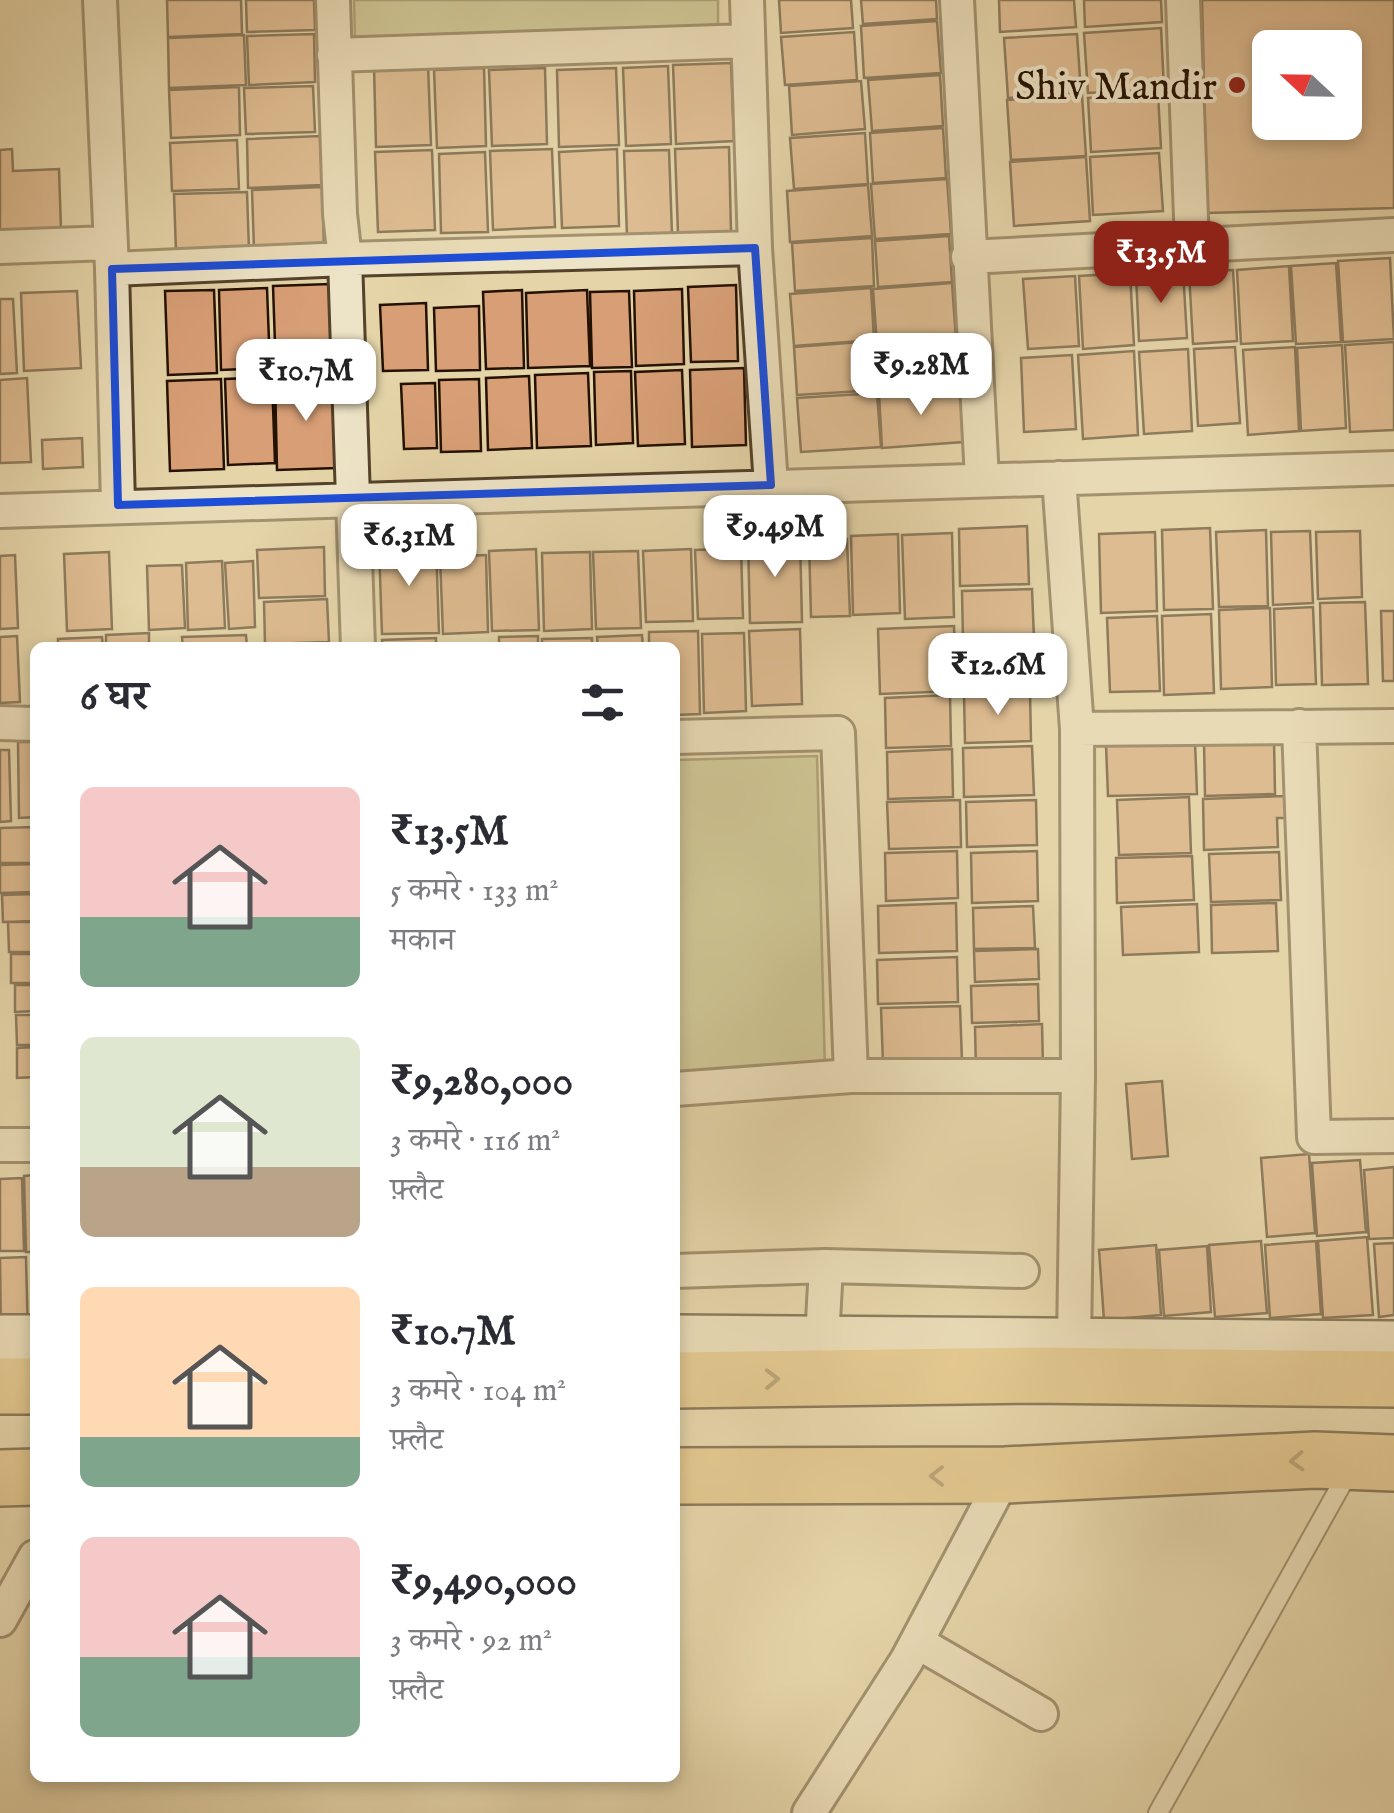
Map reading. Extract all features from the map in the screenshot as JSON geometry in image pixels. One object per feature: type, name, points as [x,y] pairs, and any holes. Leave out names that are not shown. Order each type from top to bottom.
[{"type":"highway","points":[[680,1380],[1029,1376],[1394,1379]]},
{"type":"highway","points":[[0,1386],[30,1386]]},
{"type":"highway","points":[[680,1476],[1004,1476],[1315,1460],[1374,1462]]},
{"type":"highway","points":[[0,1478],[30,1477]]},
{"type":"street","points":[[100,0],[118,505]]},
{"type":"street","points":[[332,0],[358,642]]},
{"type":"street","points":[[747,0],[755,248],[771,485]]},
{"type":"street","points":[[957,0],[982,479]]},
{"type":"street","points":[[1183,0],[1192,245]]},
{"type":"street","points":[[334,54],[748,41]]},
{"type":"street","points":[[968,256],[1394,236]]},
{"type":"street","points":[[0,247],[111,256],[344,259],[755,248]]},
{"type":"street","points":[[0,511],[1394,468]]},
{"type":"street","points":[[1059,478],[1077,729],[1074,1342]]},
{"type":"street","points":[[0,723],[30,724]]},
{"type":"street","points":[[1299,726],[1314,1137],[1394,1136]]},
{"type":"street","points":[[1077,729],[1394,726]]},
{"type":"street","points":[[680,736],[838,734],[851,1076]]},
{"type":"street","points":[[680,1089],[851,1076],[1078,1076]]},
{"type":"street","points":[[0,1145],[30,1144]]},
{"type":"street","points":[[822,1340],[826,1266]]},
{"type":"street","points":[[680,1270],[826,1266],[1022,1271]]},
{"type":"street","points":[[0,1338],[30,1338]]},
{"type":"street","points":[[680,1338],[1394,1344]]},
{"type":"street","points":[[809,1813],[917,1642],[1004,1476]]},
{"type":"street","points":[[0,1620],[30,1575]]},
{"type":"street","points":[[917,1642],[1041,1714]]},
{"type":"lane","points":[[1158,1813],[1374,1462]]},
{"type":"highlighted area","points":[[755,248],[771,485],[118,505],[112,269]]},
{"type":"green space","points":[[354,0],[718,0],[718,26],[355,37]]},
{"type":"green space","points":[[817,756],[825,1071],[680,1076],[680,760]]},
{"type":"building","points":[[167,0],[241,0],[242,34],[168,37]]},
{"type":"building","points":[[246,0],[314,0],[315,30],[247,32]]},
{"type":"building","points":[[779,0],[851,0],[853,28],[781,33]]},
{"type":"building","points":[[861,0],[936,0],[937,19],[863,24]]},
{"type":"building","points":[[999,0],[1074,0],[1076,27],[1000,32]]},
{"type":"building","points":[[1084,0],[1161,0],[1162,22],[1085,27]]},
{"type":"building","name":"Shiv Mandir","points":[[1202,0],[1394,0],[1394,208],[1207,213]]},
{"type":"building","points":[[937,21],[941,73],[864,78],[861,26]]},
{"type":"building","points":[[1161,28],[1164,89],[1088,93],[1084,33]]},
{"type":"building","points":[[854,32],[857,80],[785,85],[781,37]]},
{"type":"building","points":[[314,34],[315,82],[249,85],[247,36]]},
{"type":"building","points":[[1077,34],[1081,93],[1008,98],[1004,38]]},
{"type":"building","points":[[244,35],[246,85],[169,88],[168,38]]},
{"type":"building","points":[[731,63],[734,141],[676,144],[673,65]]},
{"type":"building","points":[[428,65],[431,145],[376,147],[374,67]]},
{"type":"building","points":[[668,66],[671,144],[626,146],[623,68]]},
{"type":"building","points":[[484,68],[486,146],[437,148],[434,70]]},
{"type":"building","points":[[545,68],[547,144],[492,146],[489,70]]},
{"type":"building","points":[[616,68],[619,145],[559,147],[557,70]]},
{"type":"building","points":[[940,75],[943,126],[872,131],[868,80]]},
{"type":"building","points":[[861,81],[865,129],[792,135],[789,86]]},
{"type":"building","points":[[313,86],[315,132],[246,134],[244,88]]},
{"type":"building","points":[[239,87],[240,135],[171,138],[169,90]]},
{"type":"building","points":[[1158,94],[1161,148],[1091,152],[1088,98]]},
{"type":"building","points":[[1082,95],[1086,156],[1011,160],[1007,100]]},
{"type":"building","points":[[943,128],[946,178],[873,183],[870,133]]},
{"type":"building","points":[[865,133],[868,184],[794,189],[790,138]]},
{"type":"building","points":[[320,136],[322,185],[248,188],[247,139]]},
{"type":"building","points":[[237,140],[239,189],[172,191],[170,143]]},
{"type":"building","points":[[729,147],[731,232],[678,234],[675,149]]},
{"type":"building","points":[[12,149],[13,171],[59,169],[61,230],[0,233],[0,150]]},
{"type":"building","points":[[552,149],[555,227],[493,230],[490,151]]},
{"type":"building","points":[[617,149],[619,226],[562,228],[559,152]]},
{"type":"building","points":[[432,150],[435,230],[378,232],[375,152]]},
{"type":"building","points":[[669,150],[672,234],[627,236],[624,151]]},
{"type":"building","points":[[485,152],[488,232],[441,233],[439,154]]},
{"type":"building","points":[[1159,153],[1163,211],[1093,215],[1090,157]]},
{"type":"building","points":[[1086,157],[1090,221],[1014,226],[1010,162]]},
{"type":"building","points":[[947,179],[951,234],[875,239],[871,184]]},
{"type":"building","points":[[868,185],[872,236],[790,242],[787,191]]},
{"type":"building","points":[[322,187],[324,246],[254,249],[252,190]]},
{"type":"building","points":[[247,192],[249,250],[176,252],[174,194]]},
{"type":"building","points":[[949,236],[952,282],[878,287],[875,241]]},
{"type":"building","points":[[872,238],[874,286],[795,291],[792,243]]},
{"type":"building","points":[[1390,258],[1394,339],[1343,342],[1338,261]]},
{"type":"building","points":[[1336,263],[1341,342],[1296,344],[1291,266]]},
{"type":"building","points":[[1289,266],[1293,341],[1241,344],[1237,270]]},
{"type":"building","points":[[1183,270],[1187,338],[1139,341],[1136,274]]},
{"type":"building","points":[[1233,270],[1237,341],[1193,344],[1189,272]]},
{"type":"building","points":[[1130,273],[1134,345],[1083,349],[1079,276]]},
{"type":"building","points":[[1075,276],[1079,346],[1028,349],[1023,279]]},
{"type":"building","points":[[952,283],[956,339],[877,344],[873,289]]},
{"type":"building","points":[[330,284],[333,371],[276,373],[273,286]]},
{"type":"building","points":[[736,285],[738,361],[691,362],[688,287]]},
{"type":"building","points":[[267,288],[270,368],[221,370],[219,290]]},
{"type":"building","points":[[871,288],[874,340],[794,346],[790,294]]},
{"type":"building","points":[[682,289],[684,364],[636,366],[634,291]]},
{"type":"building","points":[[214,290],[217,373],[168,375],[165,291]]},
{"type":"building","points":[[522,290],[524,368],[486,369],[483,292]]},
{"type":"building","points":[[587,290],[590,366],[528,368],[526,293]]},
{"type":"building","points":[[77,291],[81,368],[24,371],[21,293]]},
{"type":"building","points":[[629,291],[632,367],[592,368],[590,292]]},
{"type":"building","points":[[0,299],[13,299],[17,373],[0,374]]},
{"type":"building","points":[[426,303],[428,370],[383,371],[380,305]]},
{"type":"building","points":[[479,306],[480,370],[436,371],[434,308]]},
{"type":"building","points":[[956,339],[959,387],[881,392],[877,345]]},
{"type":"building","points":[[874,341],[877,390],[797,395],[794,347]]},
{"type":"building","points":[[1394,342],[1394,430],[1350,432],[1345,345]]},
{"type":"building","points":[[1342,345],[1346,428],[1301,431],[1297,348]]},
{"type":"building","points":[[1235,347],[1240,423],[1198,426],[1194,349]]},
{"type":"building","points":[[1295,347],[1299,431],[1248,435],[1243,350]]},
{"type":"building","points":[[1188,349],[1192,431],[1144,434],[1139,352]]},
{"type":"building","points":[[1134,351],[1138,435],[1083,439],[1078,355]]},
{"type":"building","points":[[1072,355],[1076,429],[1024,432],[1021,358]]},
{"type":"building","points":[[744,368],[746,445],[692,447],[690,370]]},
{"type":"building","points":[[682,370],[685,444],[638,446],[635,372]]},
{"type":"building","points":[[631,371],[633,443],[596,445],[594,372]]},
{"type":"building","points":[[588,373],[591,446],[537,448],[535,375]]},
{"type":"building","points":[[529,376],[532,448],[488,450],[486,378]]},
{"type":"building","points":[[272,377],[275,463],[228,465],[225,379]]},
{"type":"building","points":[[27,378],[31,462],[0,463],[0,380]]},
{"type":"building","points":[[334,378],[337,468],[277,470],[275,380]]},
{"type":"building","points":[[221,379],[224,469],[170,471],[167,381]]},
{"type":"building","points":[[479,379],[481,451],[441,452],[439,380]]},
{"type":"building","points":[[435,383],[437,448],[404,449],[401,384]]},
{"type":"building","points":[[960,387],[963,442],[882,448],[879,393]]},
{"type":"building","points":[[877,393],[881,447],[801,452],[797,398]]},
{"type":"building","points":[[82,438],[83,467],[43,469],[42,440]]},
{"type":"building","points":[[1027,526],[1029,584],[960,586],[959,529]]},
{"type":"building","points":[[1210,528],[1213,609],[1164,610],[1162,530]]},
{"type":"building","points":[[1266,530],[1268,606],[1219,607],[1216,532]]},
{"type":"building","points":[[1310,531],[1313,603],[1273,605],[1271,532]]},
{"type":"building","points":[[1360,531],[1362,597],[1318,599],[1316,532]]},
{"type":"building","points":[[1155,532],[1157,611],[1101,613],[1099,534]]},
{"type":"building","points":[[952,533],[954,617],[905,619],[902,535]]},
{"type":"building","points":[[898,534],[900,613],[853,615],[851,536]]},
{"type":"building","points":[[800,537],[802,622],[750,623],[748,539]]},
{"type":"building","points":[[847,539],[850,616],[811,617],[809,540]]},
{"type":"building","points":[[436,544],[439,633],[382,634],[379,546]]},
{"type":"building","points":[[324,547],[325,596],[259,598],[257,550]]},
{"type":"building","points":[[741,548],[743,618],[698,619],[695,550]]},
{"type":"building","points":[[536,549],[539,630],[492,631],[489,551]]},
{"type":"building","points":[[691,549],[693,621],[646,622],[643,551]]},
{"type":"building","points":[[638,551],[641,628],[596,629],[593,552]]},
{"type":"building","points":[[109,552],[112,629],[67,631],[64,554]]},
{"type":"building","points":[[590,552],[592,629],[544,631],[542,553]]},
{"type":"building","points":[[15,555],[18,628],[0,629],[0,556]]},
{"type":"building","points":[[486,555],[488,632],[443,634],[440,557]]},
{"type":"building","points":[[222,561],[225,628],[188,630],[186,563]]},
{"type":"building","points":[[253,561],[255,627],[229,629],[225,563]]},
{"type":"building","points":[[182,565],[185,628],[149,630],[147,566]]},
{"type":"building","points":[[1032,589],[1034,639],[963,641],[962,591]]},
{"type":"building","points":[[327,599],[329,642],[265,642],[264,602]]},
{"type":"building","points":[[1365,602],[1368,684],[1322,685],[1320,603]]},
{"type":"building","points":[[1313,607],[1316,684],[1276,685],[1274,609]]},
{"type":"building","points":[[1270,608],[1272,687],[1221,689],[1219,610]]},
{"type":"building","points":[[1381,611],[1394,611],[1394,681],[1383,681]]},
{"type":"building","points":[[1211,614],[1214,693],[1164,695],[1162,616]]},
{"type":"building","points":[[1157,616],[1160,691],[1110,692],[1107,618]]},
{"type":"building","points":[[954,626],[956,691],[880,694],[878,629]]},
{"type":"building","points":[[800,629],[802,704],[752,706],[749,631]]},
{"type":"building","points":[[698,631],[700,714],[680,715],[680,642],[649,642],[649,632]]},
{"type":"building","points":[[149,633],[149,642],[106,642],[106,635]]},
{"type":"building","points":[[744,633],[746,711],[704,713],[702,634]]},
{"type":"building","points":[[246,635],[247,642],[182,642],[182,637]]},
{"type":"building","points":[[642,635],[643,642],[597,642],[597,637]]},
{"type":"building","points":[[17,636],[20,702],[0,703],[0,637]]},
{"type":"building","points":[[538,636],[538,642],[499,642],[499,637]]},
{"type":"building","points":[[102,637],[102,642],[58,642]]},
{"type":"building","points":[[436,638],[436,642],[382,642]]},
{"type":"building","points":[[592,638],[592,642],[542,642]]},
{"type":"building","points":[[1029,642],[1030,687],[964,689],[963,644]]},
{"type":"building","points":[[1030,693],[1031,741],[965,743],[964,695]]},
{"type":"building","points":[[950,695],[951,746],[886,748],[885,698]]},
{"type":"building","points":[[1274,739],[1275,794],[1205,796],[1204,741]]},
{"type":"building","points":[[18,742],[30,742],[30,817],[19,818]]},
{"type":"building","points":[[1195,742],[1197,794],[1108,796],[1106,745]]},
{"type":"building","points":[[1032,746],[1034,795],[964,797],[963,748]]},
{"type":"building","points":[[952,749],[953,797],[888,799],[887,752]]},
{"type":"building","points":[[0,750],[9,750],[11,821],[0,822]]},
{"type":"building","points":[[1285,796],[1286,818],[1277,818],[1278,847],[1204,850],[1203,799]]},
{"type":"building","points":[[1189,797],[1191,853],[1119,855],[1117,800]]},
{"type":"building","points":[[960,800],[961,847],[889,849],[887,802]]},
{"type":"building","points":[[1036,800],[1037,845],[967,847],[966,802]]},
{"type":"building","points":[[30,827],[30,863],[0,863],[0,828]]},
{"type":"building","points":[[957,851],[958,898],[886,901],[885,853]]},
{"type":"building","points":[[1037,851],[1038,901],[972,903],[971,853]]},
{"type":"building","points":[[1279,852],[1281,900],[1211,902],[1209,854]]},
{"type":"building","points":[[1192,856],[1194,900],[1117,903],[1116,858]]},
{"type":"building","points":[[30,864],[30,892],[0,893],[0,865]]},
{"type":"building","points":[[30,894],[30,921],[3,922],[2,895]]},
{"type":"building","points":[[956,903],[957,951],[879,953],[878,906]]},
{"type":"building","points":[[1276,903],[1278,951],[1212,953],[1211,905]]},
{"type":"building","points":[[1197,904],[1199,952],[1123,955],[1121,907]]},
{"type":"building","points":[[1033,906],[1035,948],[974,949],[973,908]]},
{"type":"building","points":[[8,922],[30,922],[30,952],[9,952]]},
{"type":"building","points":[[1038,949],[1039,979],[975,982],[974,951]]},
{"type":"building","points":[[11,954],[30,954],[30,983],[11,983]]},
{"type":"building","points":[[957,957],[958,1002],[878,1004],[877,960]]},
{"type":"building","points":[[1038,984],[1039,1021],[972,1023],[971,986]]},
{"type":"building","points":[[15,985],[30,985],[30,1011],[15,1012]]},
{"type":"building","points":[[960,1006],[962,1062],[883,1064],[881,1008]]},
{"type":"building","points":[[16,1015],[30,1015],[30,1045],[17,1045]]},
{"type":"building","points":[[1042,1024],[1043,1068],[976,1071],[975,1027]]},
{"type":"building","points":[[30,1047],[30,1077],[17,1078],[17,1048]]},
{"type":"building","points":[[1162,1081],[1168,1156],[1132,1159],[1126,1084]]},
{"type":"building","points":[[1309,1154],[1315,1233],[1267,1237],[1261,1158]]},
{"type":"building","points":[[1360,1160],[1366,1232],[1317,1236],[1312,1163]]},
{"type":"building","points":[[1394,1167],[1394,1238],[1369,1239],[1364,1170]]},
{"type":"building","points":[[30,1175],[30,1252],[26,1252],[24,1176]]},
{"type":"building","points":[[22,1178],[24,1251],[0,1251],[0,1179]]},
{"type":"building","points":[[1367,1237],[1373,1315],[1323,1318],[1318,1241]]},
{"type":"building","points":[[1261,1241],[1267,1313],[1215,1317],[1209,1245]]},
{"type":"building","points":[[1316,1241],[1321,1314],[1270,1318],[1265,1245]]},
{"type":"building","points":[[1394,1243],[1394,1315],[1379,1317],[1374,1244]]},
{"type":"building","points":[[1156,1245],[1161,1315],[1104,1320],[1099,1250]]},
{"type":"building","points":[[1207,1246],[1211,1312],[1164,1316],[1159,1250]]},
{"type":"building","points":[[26,1257],[28,1337],[1,1338],[0,1258]]},
{"type":"place","name":"Shiv Mandir","points":[[1237,85]]}]
